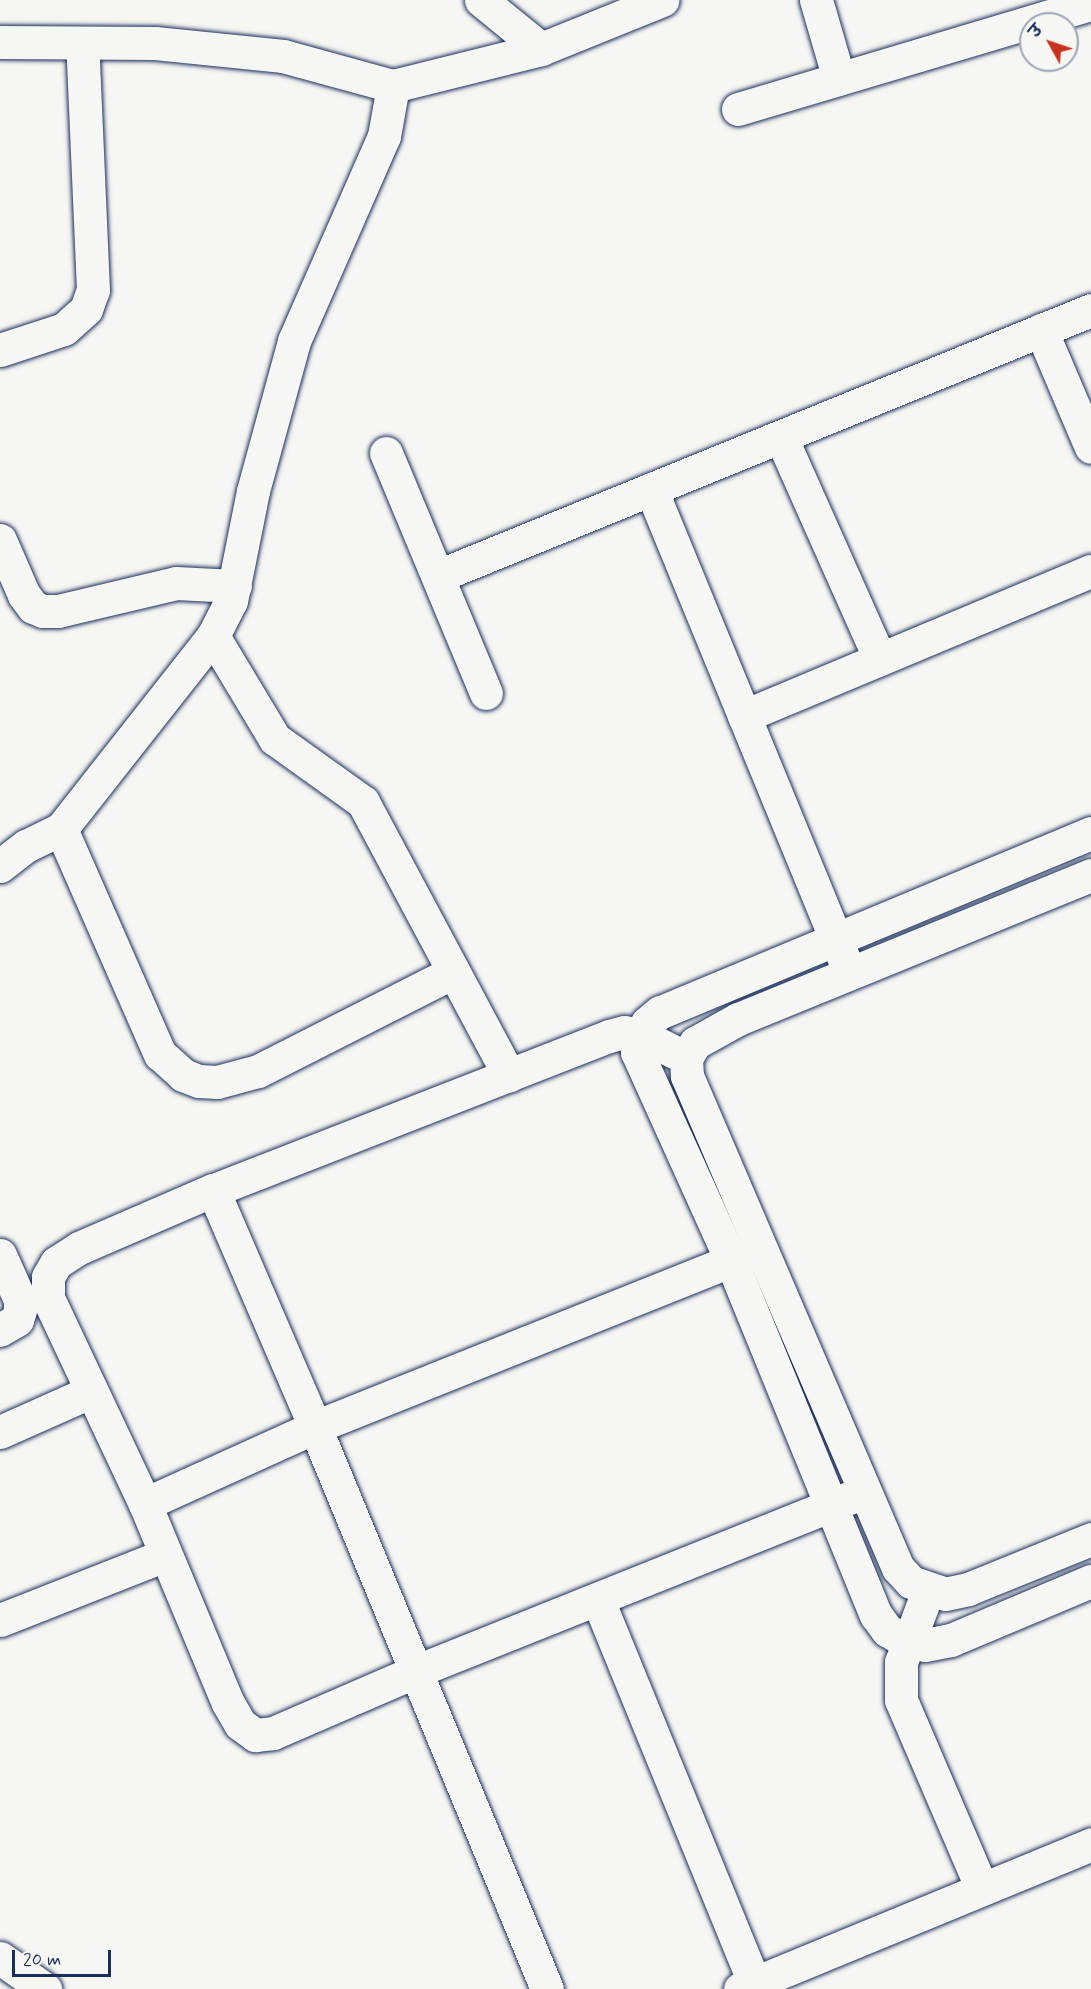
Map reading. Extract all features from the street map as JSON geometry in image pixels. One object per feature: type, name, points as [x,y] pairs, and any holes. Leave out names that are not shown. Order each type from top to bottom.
[{"type":"street","points":[[481,0],[541,49]]},
{"type":"street","points":[[0,42],[155,43],[283,56],[393,86],[541,49],[662,0]]},
{"type":"street","points":[[816,0],[838,79]]},
{"type":"street","points":[[738,109],[1091,4]]},
{"type":"street","points":[[0,350],[64,330],[86,309],[93,290],[82,43]]},
{"type":"street","points":[[0,866],[26,846],[61,829],[213,636],[235,586],[253,491],[294,341],[384,136],[393,86]]},
{"type":"street","points":[[438,576],[1091,310]]},
{"type":"street","points":[[1041,330],[1091,447]]},
{"type":"street","points":[[781,437],[880,659]]},
{"type":"street","points":[[386,453],[486,693]]},
{"type":"street","points":[[651,489],[849,974]]},
{"type":"street","points":[[0,540],[24,595],[33,607],[43,611],[176,583],[235,586]]},
{"type":"street","points":[[744,716],[1091,571]]},
{"type":"street","points":[[213,636],[275,739],[363,802],[509,1076]]},
{"type":"street","points":[[61,829],[160,1054],[183,1075],[199,1081],[217,1082],[258,1071],[453,972]]},
{"type":"street","points":[[1091,832],[660,1012],[640,1035],[637,1052],[641,1066],[729,1258],[876,1615],[887,1630],[907,1642],[925,1646],[951,1640],[1091,1581]]},
{"type":"street","points":[[1091,875],[709,1033],[695,1043],[686,1058],[687,1076],[764,1248],[864,1492],[898,1568],[911,1582],[928,1591],[945,1594],[968,1589],[1091,1539]]},
{"type":"street","points":[[686,1058],[640,1035],[624,1032],[609,1036],[213,1190],[79,1248],[56,1263],[48,1277],[48,1298],[90,1392],[145,1504],[228,1703],[240,1724],[255,1735],[273,1733],[414,1672],[832,1508],[864,1492]]},
{"type":"street","points":[[213,1190],[315,1427],[414,1672],[547,1989]]},
{"type":"street","points":[[145,1504],[315,1427],[729,1258],[764,1248]]},
{"type":"street","points":[[0,1255],[20,1300],[20,1310],[17,1320],[0,1330]]},
{"type":"street","points":[[0,1432],[90,1392]]},
{"type":"street","points":[[0,1620],[165,1555]]},
{"type":"street","points":[[928,1591],[907,1642],[898,1683],[901,1700],[981,1887]]},
{"type":"street","points":[[598,1600],[747,1986],[981,1887],[1091,1844]]},
{"type":"street","points":[[0,1958],[45,1989]]}]
